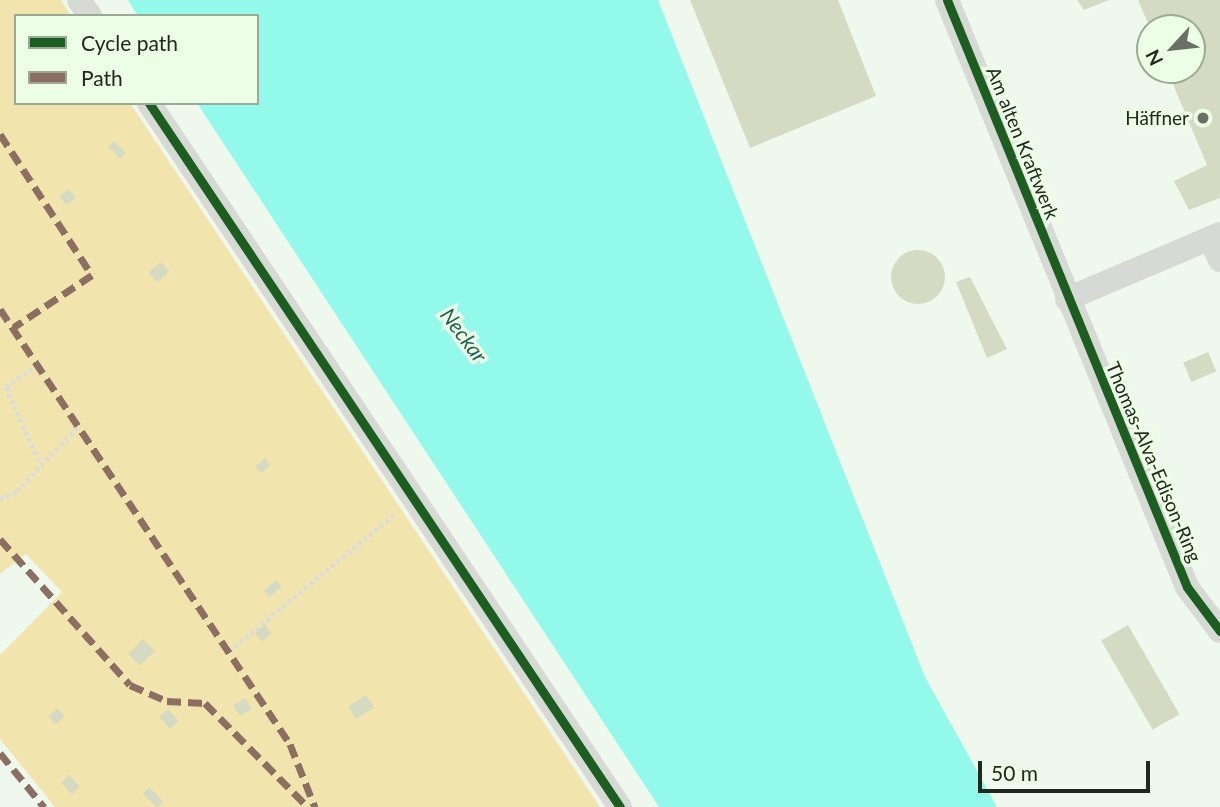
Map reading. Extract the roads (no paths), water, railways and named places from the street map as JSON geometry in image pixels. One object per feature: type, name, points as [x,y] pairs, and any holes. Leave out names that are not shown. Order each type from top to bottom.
[{"type":"street","name":"Am alten Kraftwerk","points":[[947,0],[1067,299]]},
{"type":"street","points":[[150,105],[620,807]]},
{"type":"street","points":[[1067,299],[1217,244]]},
{"type":"street","name":"Thomas-Alva-Edison-Ring","points":[[1067,299],[1187,587],[1220,631]]},
{"type":"water","name":"Neckar","points":[[128,0],[658,0],[925,677],[997,807],[659,807],[198,105],[259,105],[259,14],[137,14]]},
{"type":"place","name":"Häffner","points":[[1203,118]]}]
